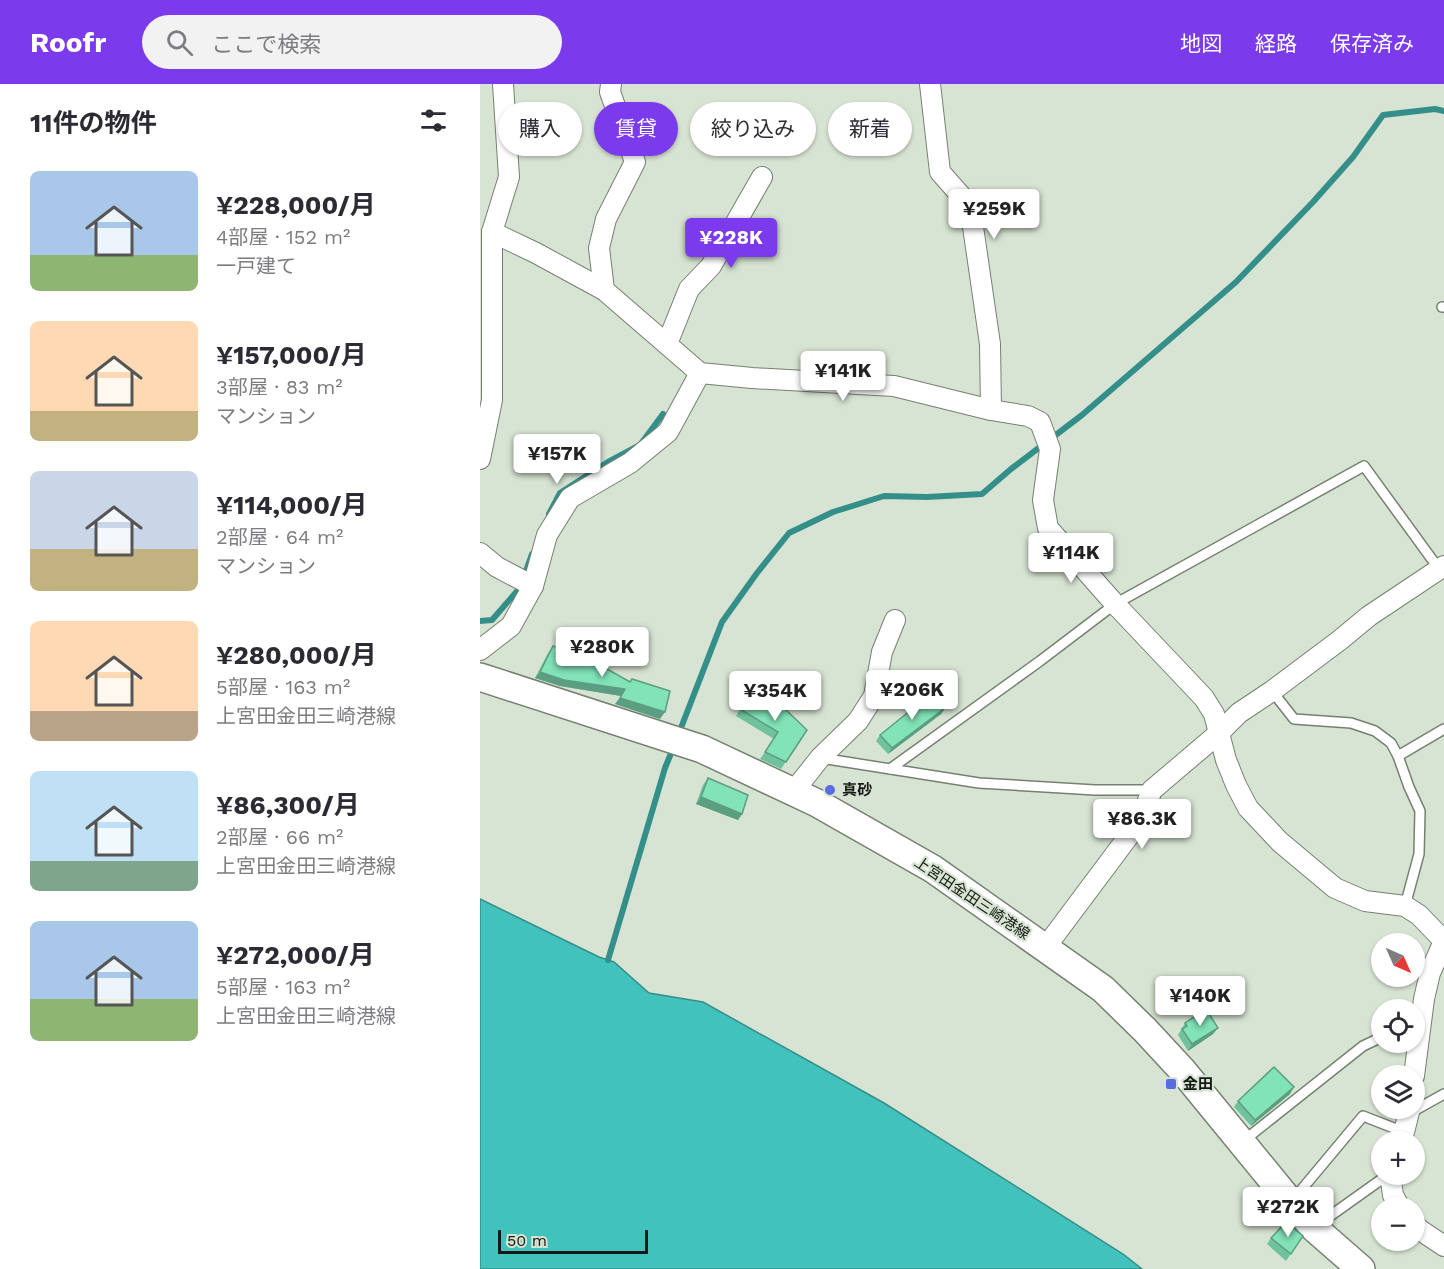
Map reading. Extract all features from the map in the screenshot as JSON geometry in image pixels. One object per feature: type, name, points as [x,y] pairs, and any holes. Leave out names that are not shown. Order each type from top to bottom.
[{"type":"main road","name":"上宮田金田三崎港線","points":[[480,677],[702,749],[817,803],[933,869],[1103,989],[1146,1030],[1183,1071],[1314,1228],[1362,1269]]},
{"type":"street","points":[[480,459],[492,400],[492,232],[508,177],[503,84]]},
{"type":"street","points":[[604,290],[599,248],[606,219],[635,162],[610,92],[610,84]]},
{"type":"street","points":[[930,84],[939,172],[970,206],[990,344],[991,410]]},
{"type":"street","points":[[667,344],[689,289],[711,266],[762,177]]},
{"type":"street","points":[[492,232],[604,290],[700,373],[894,386],[991,410],[1028,416],[1040,422],[1050,449],[1043,501],[1048,528],[1115,604],[1204,698],[1214,714],[1218,734],[1233,777],[1248,808],[1280,842],[1335,888],[1365,901],[1405,906],[1419,915],[1444,941],[1430,973],[1424,999]]},
{"type":"street","points":[[480,650],[511,626],[533,586],[547,536],[570,498],[630,463],[668,432],[700,373]]},
{"type":"street","points":[[480,553],[497,567],[533,586]]},
{"type":"street","points":[[1045,948],[1140,821],[1152,790],[1218,734],[1239,713],[1272,691],[1369,616],[1441,568]]},
{"type":"street","points":[[793,792],[820,758],[858,721],[874,696],[882,652],[896,620]]},
{"type":"street","points":[[1425,1233],[1444,1246]]},
{"type":"lane","points":[[890,769],[1115,604],[1364,466],[1441,568]]},
{"type":"lane","points":[[1272,691],[1294,719],[1351,723],[1376,731],[1391,743],[1420,811],[1419,854],[1405,906]]},
{"type":"lane","points":[[1398,756],[1444,729]]},
{"type":"lane","points":[[820,758],[978,783],[1095,790],[1152,790]]},
{"type":"lane","points":[[1241,1142],[1363,1046],[1371,1042]]},
{"type":"lane","points":[[1292,1204],[1363,1116],[1406,1124],[1444,1094]]},
{"type":"lane","points":[[1314,1228],[1374,1185]]},
{"type":"water","points":[[480,899],[599,957],[614,962],[649,993],[703,1002],[884,1103],[1123,1254],[1142,1269],[480,1269]]},
{"type":"building","points":[[553,646],[579,655],[579,653],[630,682],[632,679],[670,691],[665,712],[620,698],[625,689],[564,680],[540,672]]},
{"type":"building","points":[[756,683],[787,705],[784,708],[807,730],[786,762],[765,752],[778,732],[740,709]]},
{"type":"building","points":[[931,694],[945,708],[892,748],[880,735]]},
{"type":"building","points":[[708,778],[748,795],[742,814],[701,797]]},
{"type":"building","points":[[1206,1009],[1218,1028],[1192,1044],[1182,1029],[1187,1026],[1185,1023]]},
{"type":"building","points":[[1274,1067],[1294,1087],[1255,1120],[1238,1101]]},
{"type":"building","points":[[1286,1222],[1303,1236],[1291,1254],[1271,1238]]},
{"type":"waterway","points":[[679,733],[722,622],[789,533],[833,512],[884,496],[927,497],[982,494],[1082,415],[1236,282],[1353,157],[1383,115],[1435,109],[1444,111]]},
{"type":"waterway","points":[[549,514],[560,493],[608,462],[640,445],[663,414]]},
{"type":"waterway","points":[[526,571],[532,554]]},
{"type":"waterway","points":[[480,621],[492,620],[518,590]]},
{"type":"waterway","points":[[608,960],[665,768],[674,746]]},
{"type":"place","name":"真砂","points":[[830,790]]},
{"type":"place","name":"金田","points":[[1171,1084]]}]
